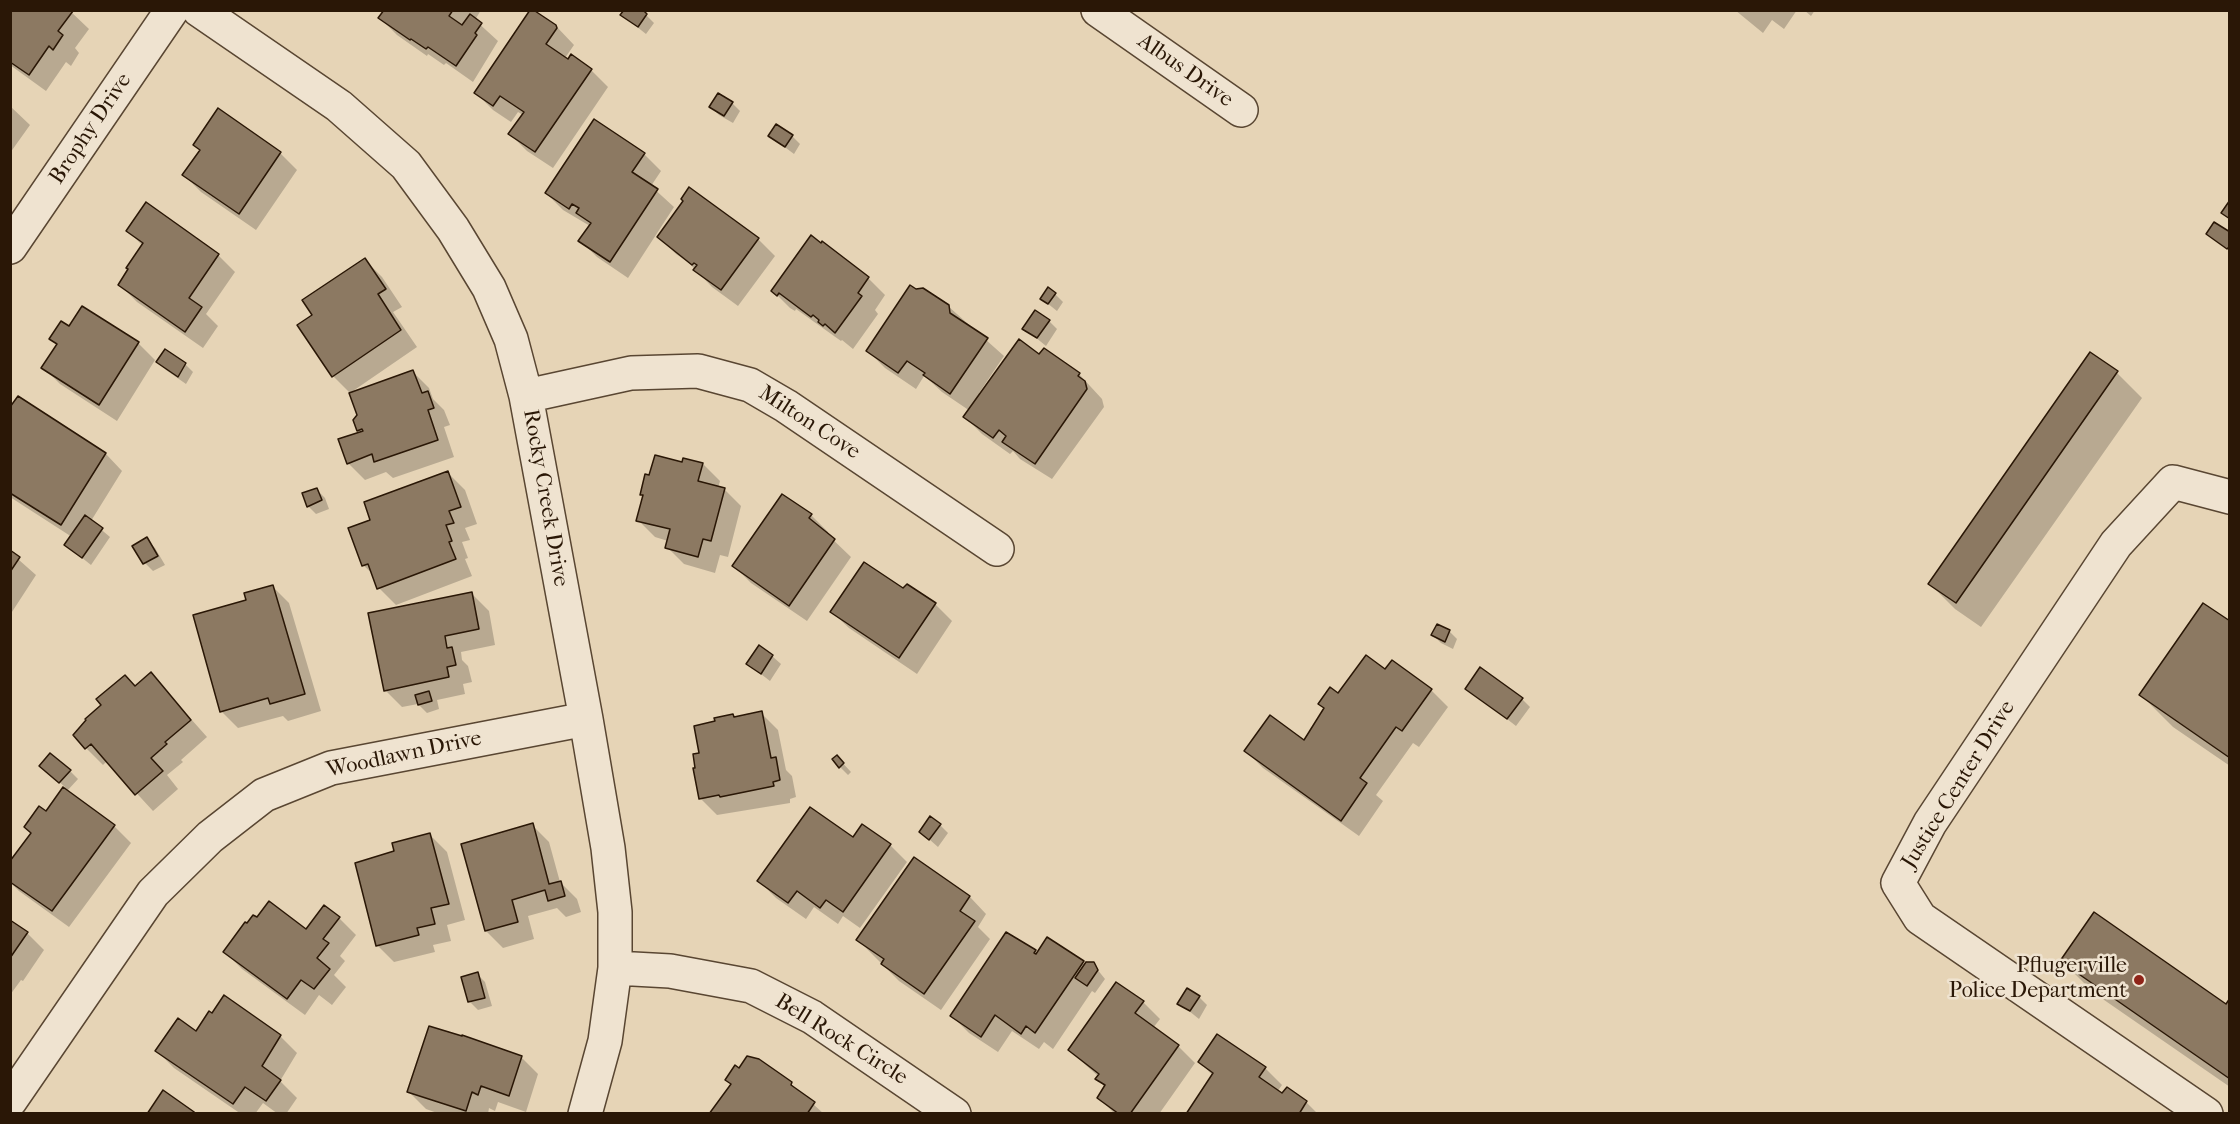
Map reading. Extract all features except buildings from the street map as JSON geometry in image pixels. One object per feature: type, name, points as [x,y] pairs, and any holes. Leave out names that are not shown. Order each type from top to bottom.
[{"type":"street","name":"Brophy Drive","points":[[10,247],[172,10]]},
{"type":"street","name":"Rocky Creek Drive","points":[[200,10],[339,106],[406,165],[453,229],[489,288],[511,339],[526,396],[586,719],[608,848],[615,912],[615,968],[605,1041],[585,1113]]},
{"type":"street","name":"Albus Drive","points":[[1098,10],[1241,110]]},
{"type":"street","name":"Milton Cove","points":[[526,396],[631,373],[698,372],[750,385],[786,406],[997,549]]},
{"type":"street","name":"Justice Center Drive","points":[[2206,1113],[1920,918],[1898,883],[1930,823],[2116,544],[2173,482],[2229,496]]},
{"type":"street","name":"Woodlawn Drive","points":[[10,1101],[153,893],[210,837],[264,795],[331,768],[586,719]]},
{"type":"street","name":"Bell Rock Circle","points":[[615,968],[670,971],[752,986],[812,1017],[954,1113]]},
{"type":"place","name":"Pflugerville Police Department","points":[[2139,980]]}]
